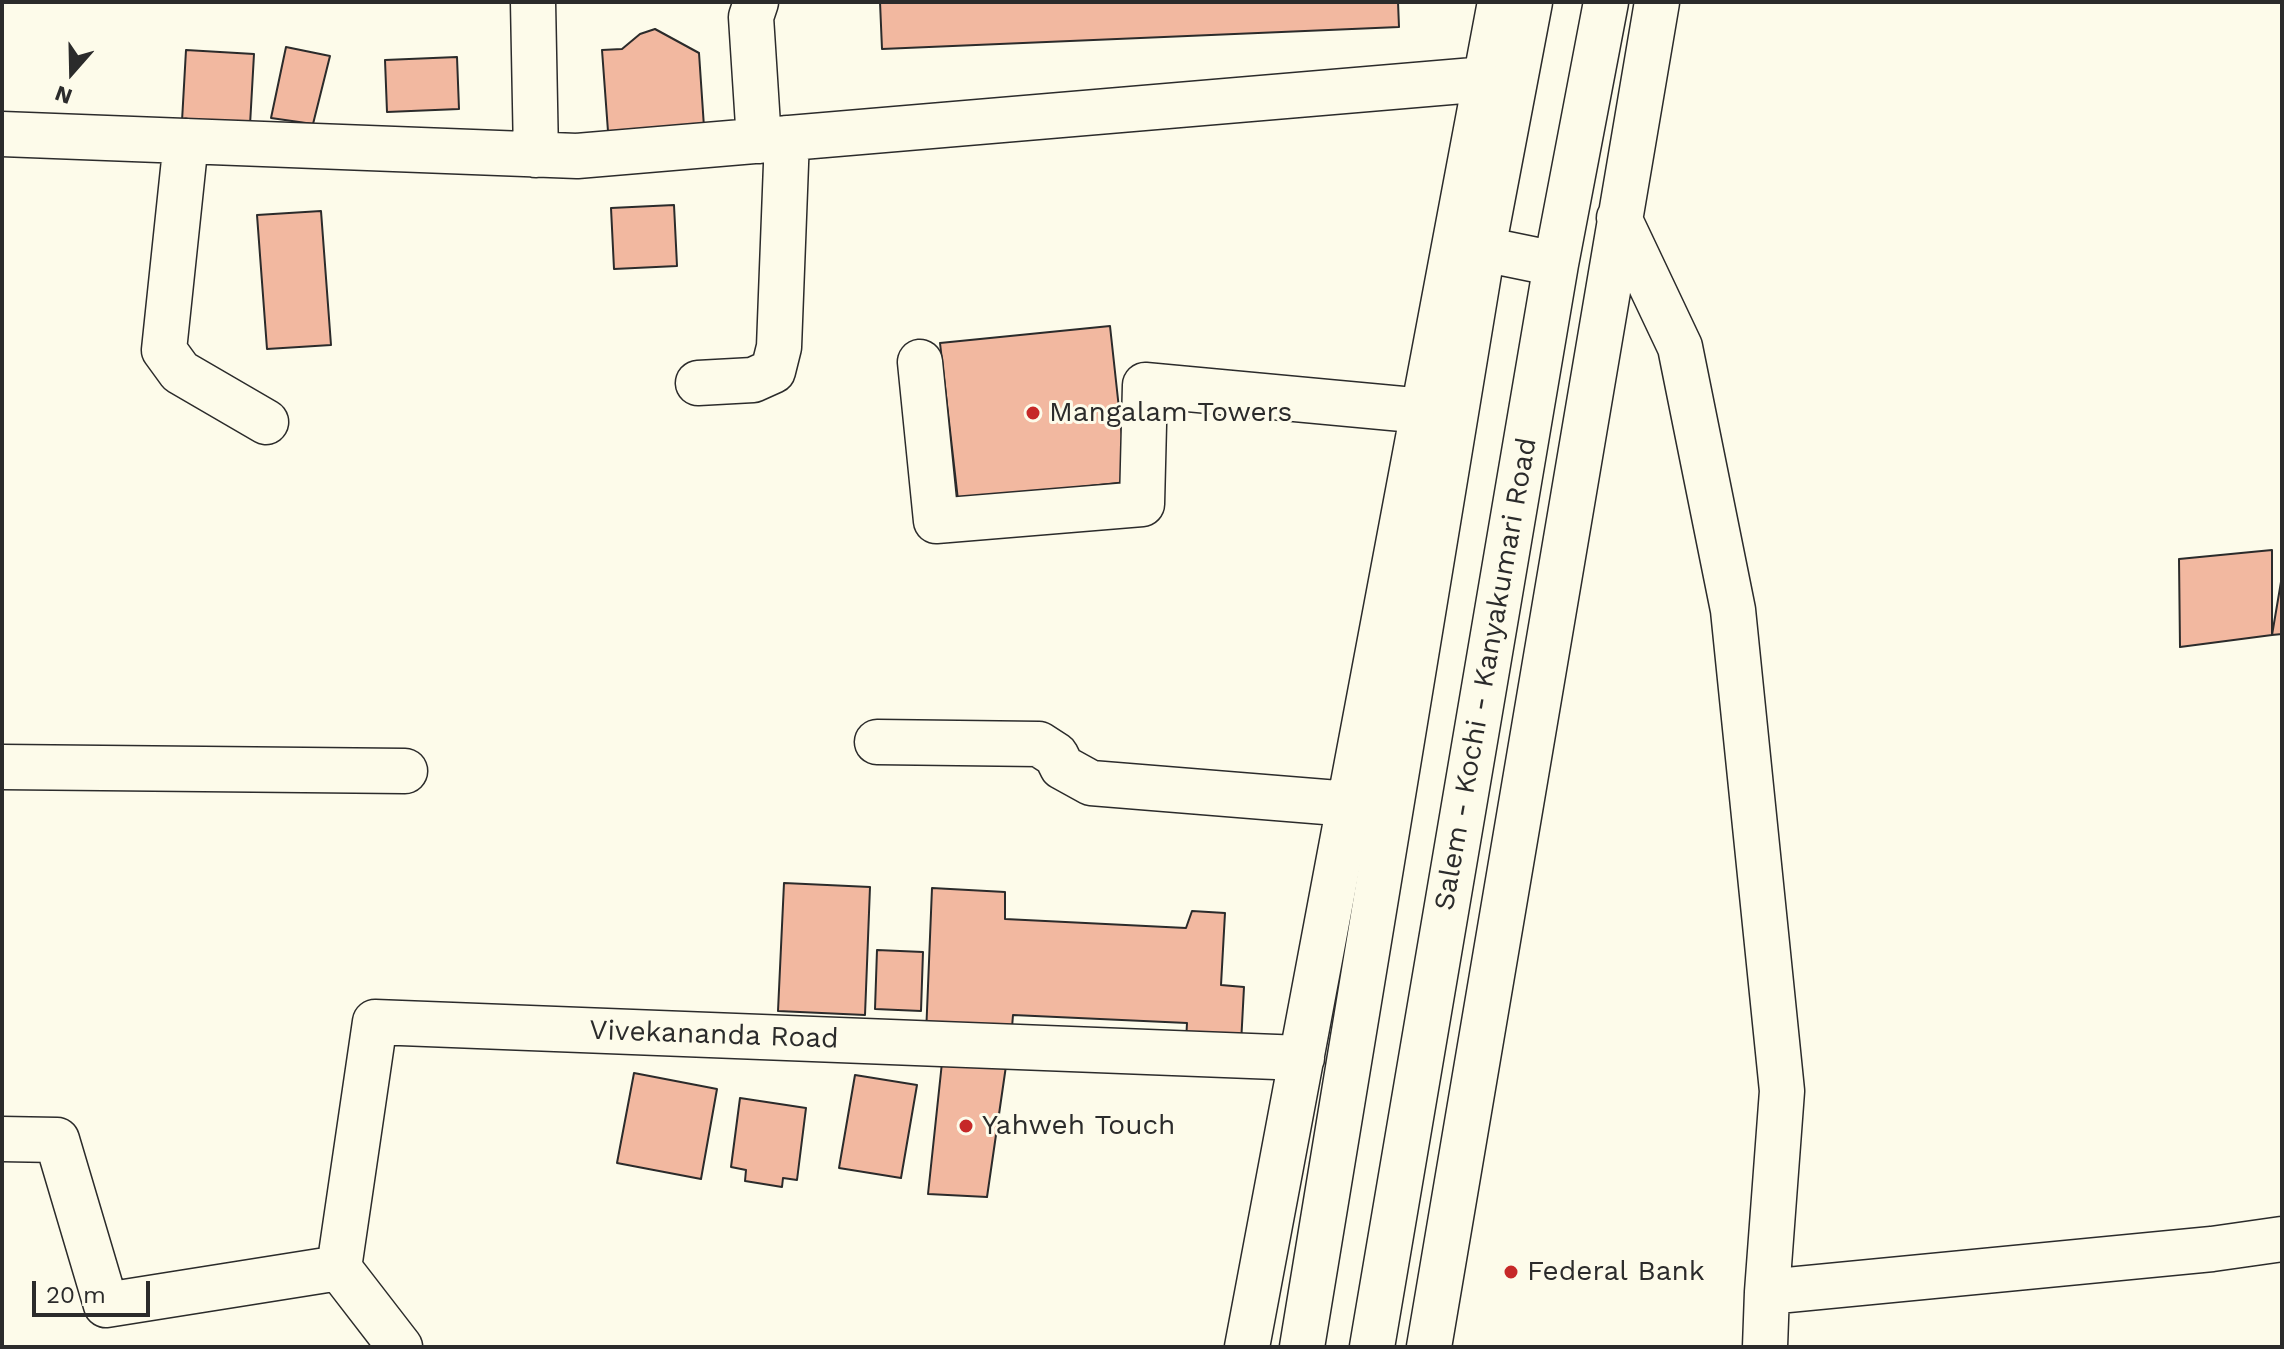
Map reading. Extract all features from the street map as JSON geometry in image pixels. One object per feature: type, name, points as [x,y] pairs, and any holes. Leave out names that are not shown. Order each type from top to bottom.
[{"type":"main road","points":[[533,2],[536,155]]},
{"type":"main road","points":[[698,383],[753,380],[773,371],[779,347],[773,139],[751,17],[756,2]]},
{"type":"main road","points":[[1247,1347],[1500,2]]},
{"type":"main road","points":[[1302,1347],[1483,249],[1530,2]]},
{"type":"main road","name":"Salem - Kochi - Kanyakumari Road","points":[[1372,1347],[1556,264],[1606,2]]},
{"type":"main road","points":[[1429,1347],[1657,2]]},
{"type":"main road","points":[[2,134],[577,156],[1486,79]]},
{"type":"main road","points":[[186,141],[164,350],[180,372],[266,422]]},
{"type":"main road","points":[[1619,218],[1680,347],[1733,610],[1782,1091],[1765,1347]]},
{"type":"main road","points":[[1483,249],[1556,264]]},
{"type":"main road","points":[[920,362],[936,521],[1142,504],[1145,385],[1424,411]]},
{"type":"main road","points":[[877,742],[1039,744],[1056,755],[1062,767],[1091,783],[1350,804]]},
{"type":"main road","points":[[2,767],[405,771]]},
{"type":"main road","name":"Vivekananda Road","points":[[339,1268],[375,1022],[1302,1058]]},
{"type":"main road","points":[[2,1139],[57,1140],[106,1305],[339,1268],[400,1347]]},
{"type":"main road","points":[[1767,1292],[2212,1249],[2282,1239]]},
{"type":"building","points":[[880,2],[1398,2],[1399,27],[882,49]]},
{"type":"building","points":[[655,29],[699,53],[704,127],[609,145],[602,50],[622,49],[640,34]]},
{"type":"building","points":[[286,47],[330,56],[313,124],[271,118]]},
{"type":"building","points":[[186,50],[254,54],[250,125],[182,121]]},
{"type":"building","points":[[457,57],[459,109],[387,112],[385,60]]},
{"type":"building","points":[[674,205],[677,266],[614,269],[611,208]]},
{"type":"building","points":[[321,211],[331,345],[267,349],[257,215]]},
{"type":"building","name":"Mangalam Towers","points":[[1110,326],[1127,482],[958,500],[940,343]]},
{"type":"building","points":[[2272,550],[2272,635],[2180,647],[2179,559]]},
{"type":"building","points":[[2282,576],[2282,634],[2272,635]]},
{"type":"building","points":[[784,883],[870,887],[865,1015],[778,1011]]},
{"type":"building","points":[[932,888],[1005,892],[1005,919],[1186,928],[1192,911],[1225,913],[1221,985],[1244,987],[1241,1044],[1186,1042],[1187,1023],[1013,1015],[1011,1040],[926,1035]]},
{"type":"building","points":[[877,950],[923,952],[921,1011],[875,1009]]},
{"type":"building","name":"Yahweh Touch","points":[[943,1053],[1007,1059],[987,1197],[928,1194]]},
{"type":"building","points":[[634,1073],[717,1089],[701,1179],[617,1163]]},
{"type":"building","points":[[855,1075],[917,1085],[901,1178],[839,1168]]},
{"type":"building","points":[[740,1098],[806,1108],[797,1180],[783,1178],[782,1187],[745,1181],[746,1170],[731,1167]]},
{"type":"place","name":"Mangalam Towers","points":[[1033,413]]},
{"type":"place","name":"Yahweh Touch","points":[[966,1126]]},
{"type":"place","name":"Federal Bank","points":[[1511,1272]]}]
